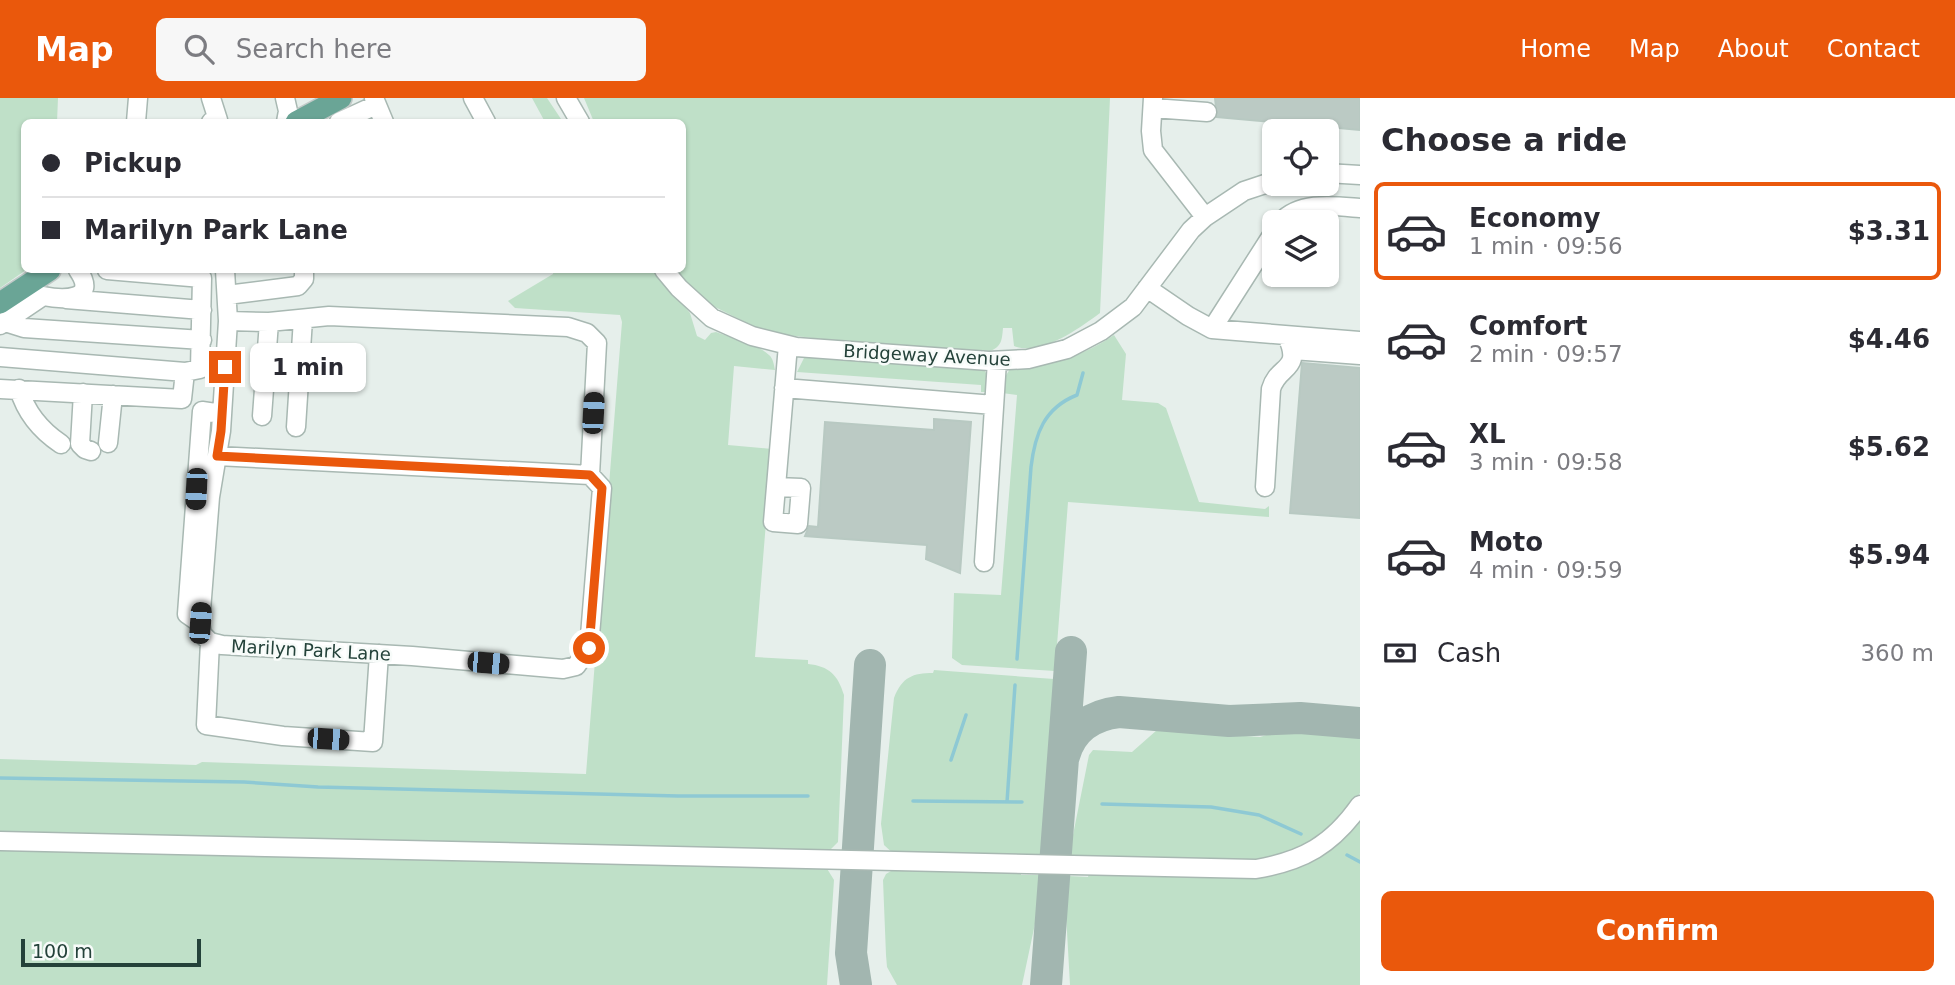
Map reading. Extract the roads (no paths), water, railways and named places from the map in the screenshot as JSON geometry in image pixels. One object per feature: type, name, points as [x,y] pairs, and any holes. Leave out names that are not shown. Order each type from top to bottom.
[{"type":"main road","points":[[307,119],[338,111]]},
{"type":"main road","points":[[2,317],[47,273]]},
{"type":"street","points":[[136,119],[138,98]]},
{"type":"street","points":[[211,98],[218,119]]},
{"type":"street","points":[[285,98],[287,119]]},
{"type":"street","points":[[473,98],[484,119]]},
{"type":"street","points":[[566,98],[578,119]]},
{"type":"street","points":[[338,111],[375,101],[383,119]]},
{"type":"street","points":[[1205,217],[1153,150],[1153,103],[1207,112]]},
{"type":"street","points":[[1339,174],[1360,176]]},
{"type":"street","name":"Bridgeway Avenue","points":[[666,273],[712,318],[752,336],[788,345],[997,360],[1027,359],[1067,349],[1101,331],[1133,307],[1191,230],[1205,217],[1244,191],[1262,185]]},
{"type":"street","points":[[1300,210],[1331,206],[1360,208]]},
{"type":"street","points":[[1212,329],[1262,251]]},
{"type":"street","points":[[66,299],[75,298],[81,293],[80,273]]},
{"type":"street","points":[[7,388],[8,383],[0,358],[184,372],[201,369],[202,274],[178,273]]},
{"type":"street","points":[[200,623],[210,497],[222,414],[228,321],[225,273]]},
{"type":"street","points":[[227,295],[298,286],[304,279],[304,273]]},
{"type":"street","points":[[1147,288],[1212,329],[1360,355]]},
{"type":"street","points":[[2,317],[43,296],[202,310]]},
{"type":"street","points":[[217,456],[590,475],[597,343],[587,333],[554,327],[329,316],[269,322],[228,321]]},
{"type":"street","points":[[2,317],[24,328],[202,340]]},
{"type":"street","points":[[296,427],[303,319]]},
{"type":"street","points":[[262,416],[269,322]]},
{"type":"street","points":[[1290,343],[1360,341]]},
{"type":"street","points":[[1265,487],[1271,389],[1291,363],[1290,343]]},
{"type":"street","points":[[776,487],[788,345]]},
{"type":"street","points":[[984,562],[997,360]]},
{"type":"street","points":[[7,388],[182,399],[184,372]]},
{"type":"street","points":[[7,388],[23,404],[31,417],[61,444]]},
{"type":"street","points":[[784,388],[994,405]]},
{"type":"street","points":[[83,393],[80,444],[92,451]]},
{"type":"street","points":[[108,443],[113,395]]},
{"type":"street","name":"Marilyn Park Lane","points":[[222,414],[202,411],[187,614],[200,623],[202,634],[210,642],[222,645],[412,656],[563,669],[576,666],[589,648],[602,488],[590,475]]},
{"type":"street","points":[[210,642],[206,725],[283,736],[373,742],[379,654]]},
{"type":"street","points":[[0,841],[1230,870],[1256,869],[1298,859],[1335,835],[1360,805]]},
{"type":"waterway","points":[[1017,659],[1035,444],[1049,415],[1056,407],[1077,395],[1083,373]]},
{"type":"waterway","points":[[1007,802],[1015,685]]},
{"type":"waterway","points":[[951,760],[966,715]]},
{"type":"waterway","points":[[0,778],[244,782],[318,787],[678,796],[808,796]]},
{"type":"waterway","points":[[913,801],[1022,802]]},
{"type":"waterway","points":[[1102,804],[1211,807],[1259,815],[1301,834]]},
{"type":"waterway","points":[[1347,855],[1360,862]]}]
